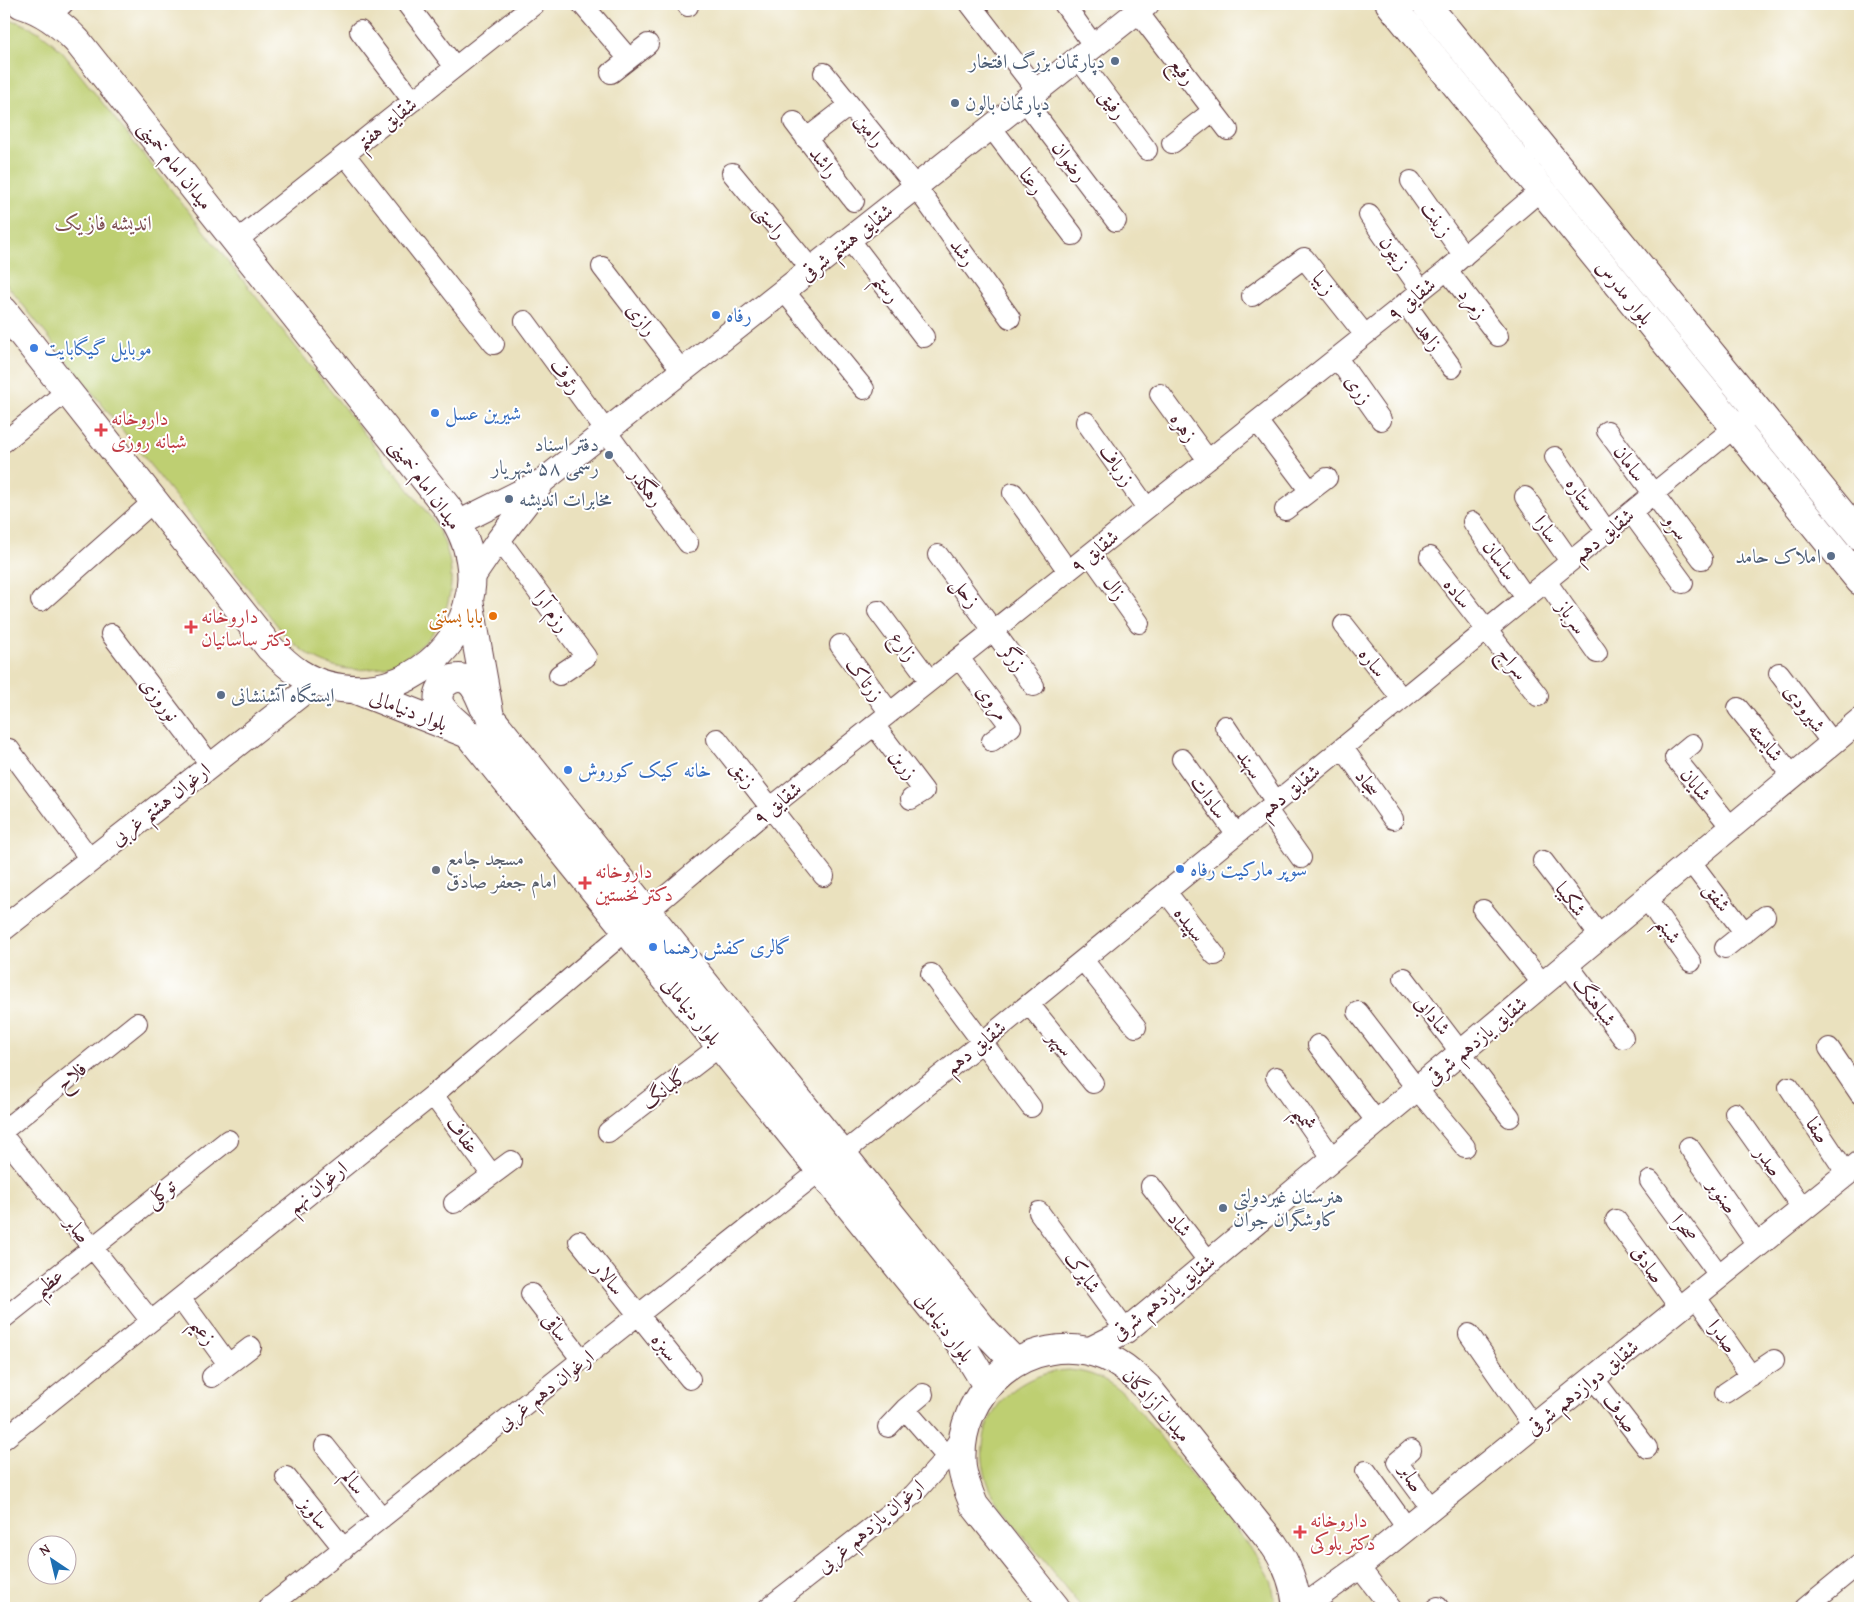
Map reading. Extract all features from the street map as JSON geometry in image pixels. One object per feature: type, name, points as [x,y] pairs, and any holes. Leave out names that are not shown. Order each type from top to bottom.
[{"type":"main road","name":"میدان امام خمینی","points":[[4,311],[270,648],[299,673],[317,682],[336,687],[355,689],[375,688],[394,684],[412,676],[428,665],[454,636],[463,618],[470,590],[470,560],[458,523],[78,41],[64,27],[56,10],[21,4]]},
{"type":"main road","name":"بلوار مدرس","points":[[1390,4],[1860,581]]},
{"type":"main road","name":"بلوار مدرس","points":[[1426,4],[1860,536]]},
{"type":"main road","name":"بلوار دنیامالی","points":[[470,590],[490,717],[985,1331],[1015,1362]]},
{"type":"main road","points":[[468,734],[439,703],[439,693],[444,684],[451,679],[460,678],[468,681],[474,686],[490,717]]},
{"type":"main road","name":"بلوار دنیامالی","points":[[355,689],[468,734],[964,1348],[987,1386]]},
{"type":"main road","name":"میدان آزادگان","points":[[1056,1608],[974,1504],[962,1470],[963,1434],[968,1416],[976,1400],[1000,1373],[1015,1362],[1032,1355],[1068,1350],[1086,1351],[1104,1356],[1120,1364],[1135,1375],[1147,1388],[1274,1545],[1284,1560],[1291,1576],[1297,1608]]},
{"type":"street","points":[[407,4],[455,68]]},
{"type":"street","name":"شقایق هفتم","points":[[236,241],[535,4]]},
{"type":"street","points":[[582,4],[629,59]]},
{"type":"street","name":"رضوان","points":[[970,4],[1116,221]]},
{"type":"street","name":"رفیق","points":[[1064,4],[1086,52],[1148,150]]},
{"type":"street","name":"شقایق هشتم شرقی","points":[[458,523],[544,480],[1142,8]]},
{"type":"street","name":"رفیع","points":[[1142,8],[1228,130]]},
{"type":"street","points":[[360,30],[412,101]]},
{"type":"street","points":[[611,73],[648,44]]},
{"type":"street","name":"رامین","points":[[824,73],[916,187]]},
{"type":"street","points":[[806,139],[850,105]]},
{"type":"street","points":[[1172,143],[1213,111]]},
{"type":"street","name":"راشد","points":[[794,122],[854,201]]},
{"type":"street","name":"رعنا","points":[[992,127],[1073,235]]},
{"type":"street","points":[[345,155],[494,344]]},
{"type":"street","name":"راستی","points":[[732,173],[811,269]]},
{"type":"street","name":"زینت","points":[[1411,181],[1464,256]]},
{"type":"street","name":"رشد","points":[[916,187],[1010,318]]},
{"type":"street","name":"شقایق ۹","points":[[647,912],[770,808],[1365,336],[1464,256],[1541,190]]},
{"type":"street","name":"زیتون","points":[[1369,215],[1421,290]]},
{"type":"street","name":"رستم","points":[[849,239],[924,337]]},
{"type":"street","name":"زیبا","points":[[1252,296],[1304,258],[1365,336]]},
{"type":"street","name":"رازی","points":[[602,267],[682,371]]},
{"type":"street","name":"زمرد","points":[[1447,270],[1498,336]]},
{"type":"street","points":[[784,291],[864,389]]},
{"type":"street","name":"زاهد","points":[[1405,303],[1452,368]]},
{"type":"street","name":"رئوف","points":[[525,321],[606,431]]},
{"type":"street","name":"زری","points":[[1337,358],[1381,420]]},
{"type":"street","points":[[4,442],[67,391]]},
{"type":"street","name":"زهره","points":[[1160,394],[1208,460]]},
{"type":"street","name":"شقایق دهم","points":[[842,1154],[982,1043],[1757,409]]},
{"type":"street","points":[[1257,421],[1310,491]]},
{"type":"street","name":"زرباف","points":[[1086,422],[1148,508]]},
{"type":"street","name":"رهگذر","points":[[606,431],[688,543]]},
{"type":"street","name":"سامان","points":[[1607,431],[1653,494]]},
{"type":"street","name":"ستاره","points":[[1555,457],[1607,532]]},
{"type":"street","points":[[1285,510],[1327,478]]},
{"type":"street","name":"شقایق هشتم شرقی","points":[[470,590],[499,539],[544,480]]},
{"type":"street","points":[[1013,493],[1068,571]]},
{"type":"street","name":"سرو","points":[[1653,494],[1702,560]]},
{"type":"street","name":"سارا","points":[[1525,497],[1570,562]]},
{"type":"street","points":[[41,601],[154,501]]},
{"type":"street","points":[[1632,512],[1683,583]]},
{"type":"street","name":"ساسان","points":[[1473,522],[1526,598]]},
{"type":"street","name":"رزم آرا","points":[[499,539],[586,657],[559,675]]},
{"type":"street","name":"زال","points":[[1090,554],[1139,622]]},
{"type":"street","name":"زحل","points":[[938,555],[994,630]]},
{"type":"street","name":"ساده","points":[[1430,557],[1487,630]]},
{"type":"street","name":"سرباز","points":[[1546,581],[1597,653]]},
{"type":"street","name":"زارع","points":[[878,611],[930,681]]},
{"type":"street","name":"ساره","points":[[1344,625],[1402,699]]},
{"type":"street","name":"زرگر","points":[[994,630],[1034,686]]},
{"type":"street","name":"سراج","points":[[1487,630],[1538,696]]},
{"type":"street","name":"نوروزی","points":[[111,634],[210,764]]},
{"type":"street","name":"زرتاک","points":[[840,645],[890,712]]},
{"type":"street","name":"مروی","points":[[959,658],[1012,727],[992,741]]},
{"type":"street","name":"شیرودی","points":[[1779,673],[1832,743]]},
{"type":"street","name":"ارغوان هشتم غربی","points":[[4,928],[210,764],[317,682]]},
{"type":"street","name":"شایسته","points":[[1738,708],[1793,776]]},
{"type":"street","name":"شقایق یازدهم شرقی","points":[[1086,1351],[1126,1331],[1860,720]]},
{"type":"street","name":"زرین","points":[[874,725],[924,791],[911,799]]},
{"type":"street","name":"سهند","points":[[1225,726],[1301,858]]},
{"type":"street","name":"زنبق","points":[[717,739],[824,876]]},
{"type":"street","name":"شایان","points":[[1692,744],[1675,758],[1731,827]]},
{"type":"street","points":[[4,752],[10,748],[90,859]]},
{"type":"street","name":"سجاد","points":[[1342,748],[1393,819]]},
{"type":"street","name":"سادات","points":[[1182,759],[1236,834]]},
{"type":"street","name":"شکیبا","points":[[1542,861],[1600,936]]},
{"type":"street","name":"شفق","points":[[1690,861],[1745,933]]},
{"type":"street","name":"سپیده","points":[[1166,892],[1215,955]]},
{"type":"street","name":"شبنم","points":[[1646,898],[1691,962]]},
{"type":"street","points":[[1483,910],[1543,984]]},
{"type":"street","points":[[1725,948],[1765,916]]},
{"type":"street","name":"ارغوان نهم","points":[[4,1439],[433,1095],[627,930]]},
{"type":"street","points":[[1083,960],[1136,1027]]},
{"type":"street","name":"شباهنگ","points":[[1567,964],[1623,1038]]},
{"type":"street","points":[[931,974],[1031,1107]]},
{"type":"street","name":"شادابی","points":[[1404,978],[1510,1117]]},
{"type":"street","name":"سپهر","points":[[1029,1004],[1092,1083]]},
{"type":"street","points":[[1358,1012],[1417,1089],[1465,1147]]},
{"type":"street","name":"فلاح","points":[[4,1130],[138,1023]]},
{"type":"street","name":"گلبانگ","points":[[608,1132],[720,1046]]},
{"type":"street","points":[[1318,1046],[1377,1122]]},
{"type":"street","points":[[1829,1048],[1860,1094]]},
{"type":"street","name":"شمیم","points":[[1276,1078],[1334,1158]]},
{"type":"street","name":"صفا","points":[[1789,1087],[1854,1168]]},
{"type":"street","name":"عفاف","points":[[433,1095],[492,1175]]},
{"type":"street","name":"صدر","points":[[1735,1113],[1803,1209]]},
{"type":"street","name":"صابر","points":[[4,1137],[151,1321]]},
{"type":"street","name":"توکلی","points":[[92,1247],[228,1140]]},
{"type":"street","name":"صنوبر","points":[[1688,1147],[1758,1246]]},
{"type":"street","points":[[454,1203],[511,1161]]},
{"type":"street","name":"شقایق دوازدهم شرقی","points":[[1302,1608],[1359,1567],[1854,1168]]},
{"type":"street","name":"ارغوان دهم غربی","points":[[268,1608],[821,1170]]},
{"type":"street","name":"صحرا","points":[[1650,1181],[1720,1276]]},
{"type":"street","name":"شاد","points":[[1151,1186],[1209,1262]]},
{"type":"street","name":"شاپرک","points":[[1039,1212],[1126,1331]]},
{"type":"street","name":"صادق","points":[[1616,1220],[1688,1302]]},
{"type":"street","name":"سالار","points":[[579,1241],[639,1315]]},
{"type":"street","name":"عظیم","points":[[4,1318],[92,1247]]},
{"type":"street","name":"ساقی","points":[[531,1294],[582,1360]]},
{"type":"street","name":"زعیم","points":[[180,1298],[228,1364]]},
{"type":"street","name":"صدرا","points":[[1688,1302],[1751,1376]]},
{"type":"street","name":"سبزه","points":[[639,1315],[690,1379]]},
{"type":"street","points":[[1469,1334],[1533,1426]]},
{"type":"street","points":[[212,1377],[250,1347]]},
{"type":"street","points":[[1725,1393],[1774,1360]]},
{"type":"street","name":"صدف","points":[[1593,1378],[1647,1448]]},
{"type":"street","points":[[888,1427],[923,1394]]},
{"type":"street","points":[[905,1409],[947,1457]]},
{"type":"street","name":"ارغوان یازدهم غربی","points":[[768,1608],[913,1496],[947,1457],[963,1434]]},
{"type":"street","name":"سالم","points":[[326,1446],[382,1518]]},
{"type":"street","name":"صابر","points":[[1411,1450],[1398,1462],[1431,1508]]},
{"type":"street","points":[[1366,1471],[1407,1528]]},
{"type":"street","name":"ساویز","points":[[286,1477],[344,1548]]},
{"type":"street","points":[[1805,1608],[1860,1564]]},
{"type":"street","points":[[1359,1567],[1391,1608]]},
{"type":"green space","points":[[4,19],[21,23],[36,31],[63,53],[432,519],[449,558],[450,594],[438,625],[416,650],[387,665],[354,669],[319,660],[285,635],[4,281]]},
{"type":"green space","points":[[1068,1370],[1086,1373],[1103,1379],[1117,1388],[1131,1401],[1258,1557],[1272,1583],[1276,1608],[1082,1608],[1000,1507],[988,1484],[983,1460],[984,1438],[991,1417],[1003,1399],[1020,1385],[1042,1375]]},
{"type":"place","name":"دپارتمان بزرگ افتخار","points":[[1115,61]]},
{"type":"place","name":"دپارتمان بالون","points":[[955,103]]},
{"type":"place","name":"رفاه","points":[[716,315]]},
{"type":"place","name":"موبایل گیگابایت","points":[[34,348]]},
{"type":"place","name":"شیرین عسل","points":[[435,413]]},
{"type":"place","name":"داروخانه شبانه روزی","points":[[101,430]]},
{"type":"place","name":"دفتر اسناد رسمی ۵۸ شهریار","points":[[609,455]]},
{"type":"place","name":"مخابرات اندیشه","points":[[509,499]]},
{"type":"place","name":"املاک حامد","points":[[1831,556]]},
{"type":"place","name":"بابا بستنی","points":[[493,616]]},
{"type":"place","name":"داروخانه دکتر ساسانیان","points":[[191,627]]},
{"type":"place","name":"ایستگاه آتشنشانی","points":[[221,695]]},
{"type":"place","name":"خانه کیک کوروش","points":[[568,770]]},
{"type":"place","name":"سوپر مارکیت رفاه","points":[[1180,869]]},
{"type":"place","name":"مسجد جامع امام جعفر صادق","points":[[436,870]]},
{"type":"place","name":"داروخانه دکتر نخستین","points":[[585,883]]},
{"type":"place","name":"گالری کفش رهنما","points":[[653,947]]},
{"type":"place","name":"هنرستان غیردولتی کاوشگران جوان","points":[[1223,1208]]},
{"type":"place","name":"داروخانه دکتر بلوکی","points":[[1300,1532]]},
{"type":"district","name":"اندیشه فاز یک","points":[[103,223]]}]
